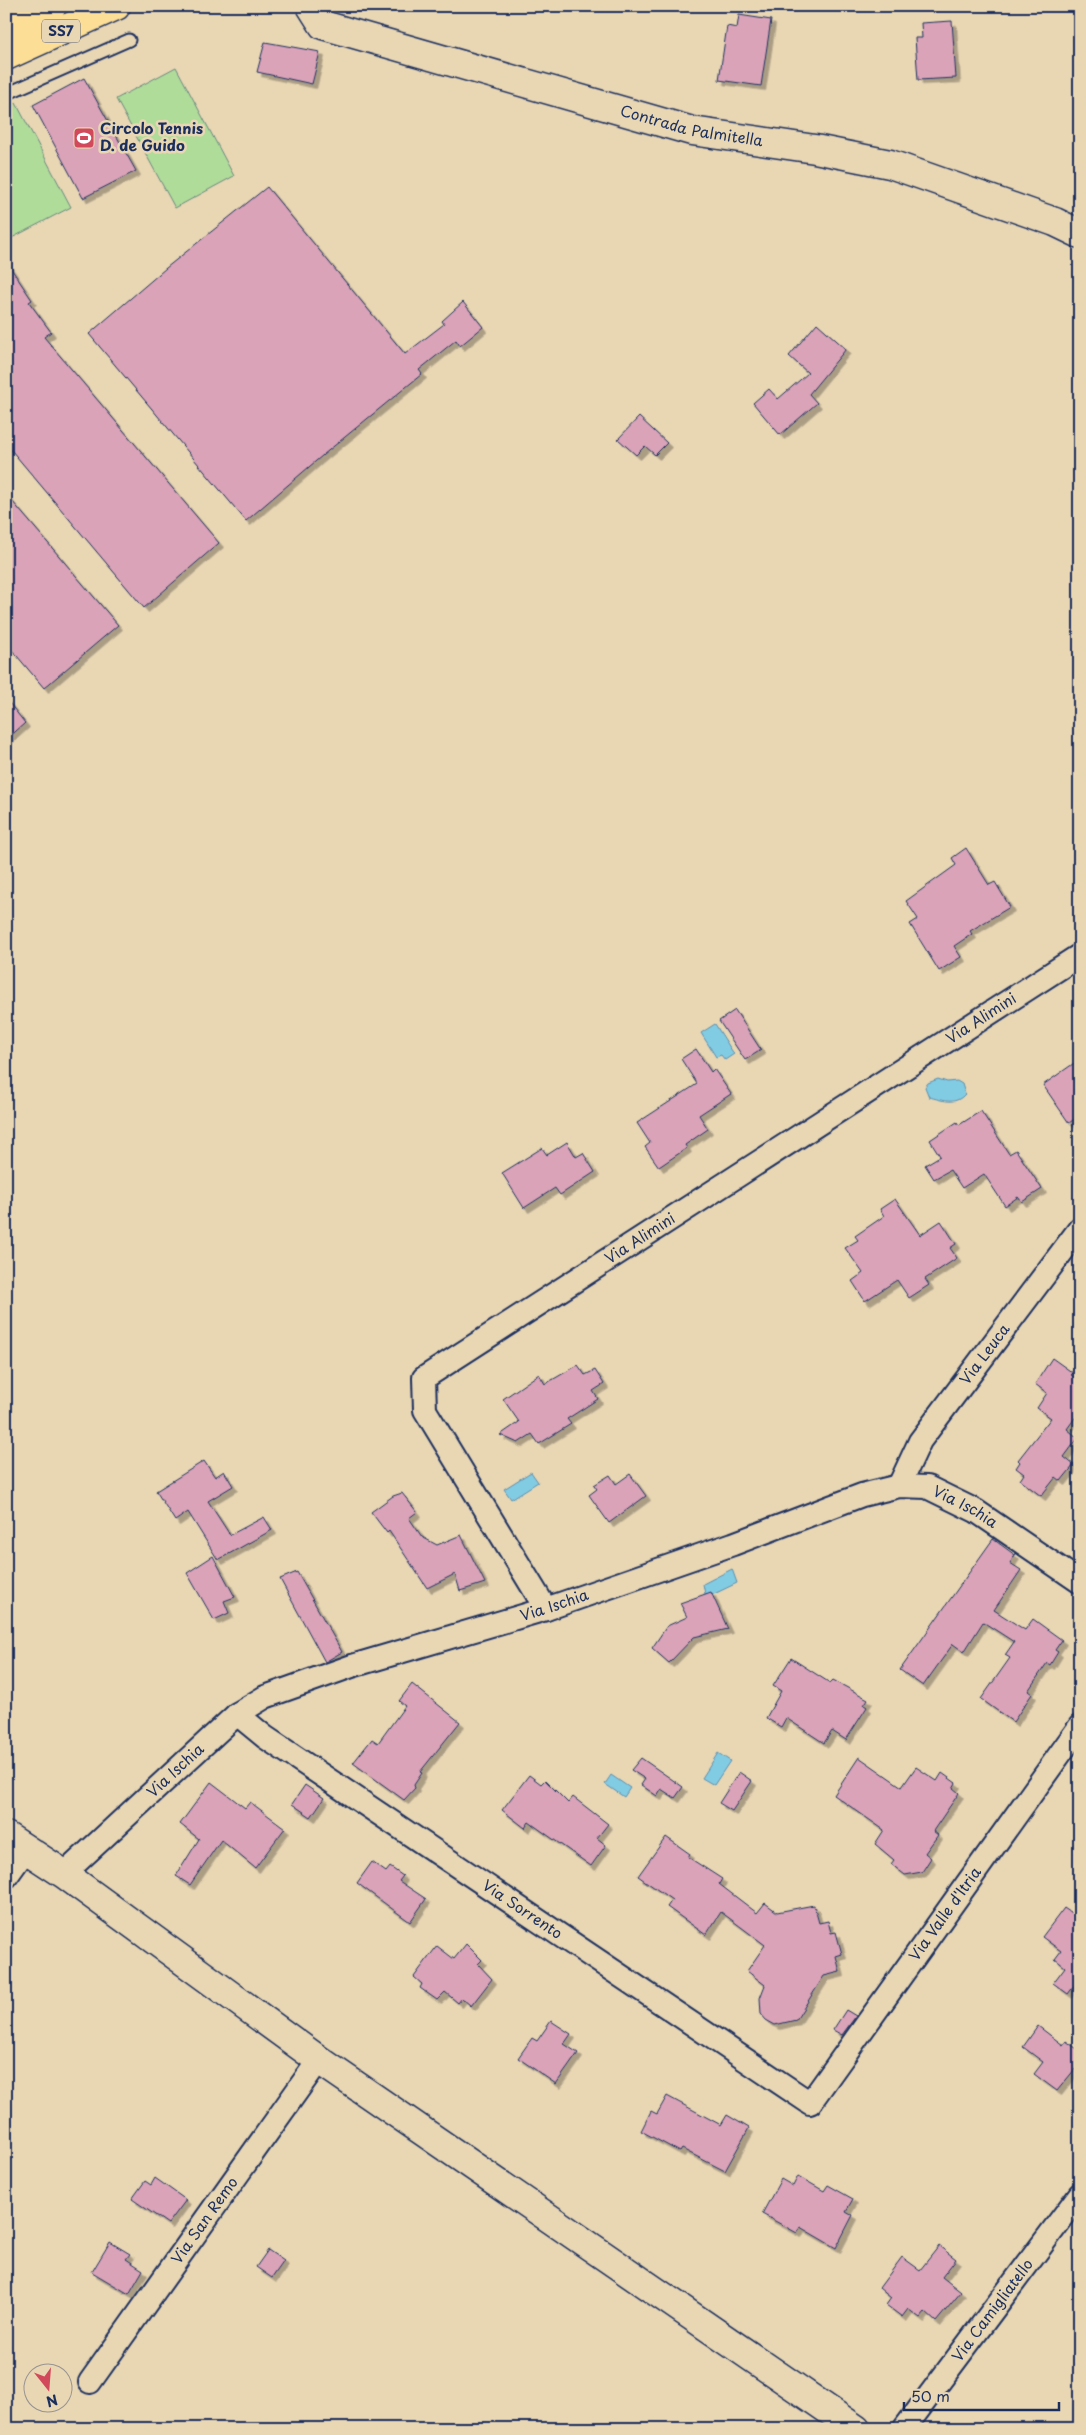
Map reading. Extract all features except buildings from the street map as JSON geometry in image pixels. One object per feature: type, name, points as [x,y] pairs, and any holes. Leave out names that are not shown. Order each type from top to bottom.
[{"type":"highway","name":"SS7","points":[[6,27],[52,6]]},
{"type":"highway","name":"SS7","points":[[6,56],[116,6]]},
{"type":"main road","name":"Contrada Palmitella","points":[[311,6],[323,25],[692,131],[815,149],[890,164],[1055,222],[1080,234]]},
{"type":"main road","points":[[16,1842],[64,1874],[319,2060],[856,2429]]},
{"type":"street","name":"Via Alimini","points":[[546,1609],[425,1410],[424,1378],[1080,956]]},
{"type":"street","name":"Via Leuca","points":[[899,1486],[920,1441],[1080,1228]]},
{"type":"street","name":"Via Ischia","points":[[64,1874],[237,1714],[265,1697],[352,1666],[546,1609],[733,1544],[862,1495],[899,1486],[927,1487],[976,1511],[1080,1582]]},
{"type":"street","name":"Via Sorrento","points":[[237,1714],[264,1737],[810,2103]]},
{"type":"street","name":"Via Valle d'Itria","points":[[810,2103],[1080,1726]]},
{"type":"street","points":[[6,1877],[16,1842]]},
{"type":"street","name":"Via San Remo","points":[[90,2382],[319,2060]]},
{"type":"street","name":"Via Camigliatello","points":[[904,2429],[1080,2194]]},
{"type":"lane","points":[[6,94],[129,40]]},
{"type":"green space","points":[[176,67],[234,176],[175,208],[116,99]]},
{"type":"green space","points":[[16,103],[71,207],[6,241],[6,109]]},
{"type":"water","points":[[715,1024],[734,1054],[725,1060],[721,1055],[716,1057],[701,1033]]},
{"type":"water","points":[[938,1079],[947,1082],[957,1081],[962,1084],[965,1094],[953,1101],[943,1101],[929,1097],[925,1087],[928,1083]]},
{"type":"water","points":[[531,1472],[538,1482],[511,1499],[504,1489]]},
{"type":"water","points":[[732,1569],[737,1583],[714,1594],[705,1594],[703,1584]]},
{"type":"water","points":[[718,1753],[730,1761],[714,1785],[702,1778]]},
{"type":"water","points":[[611,1775],[630,1788],[624,1797],[605,1784]]},
{"type":"place","name":"Circolo Tennis D. de Guido","points":[[84,138]]}]
